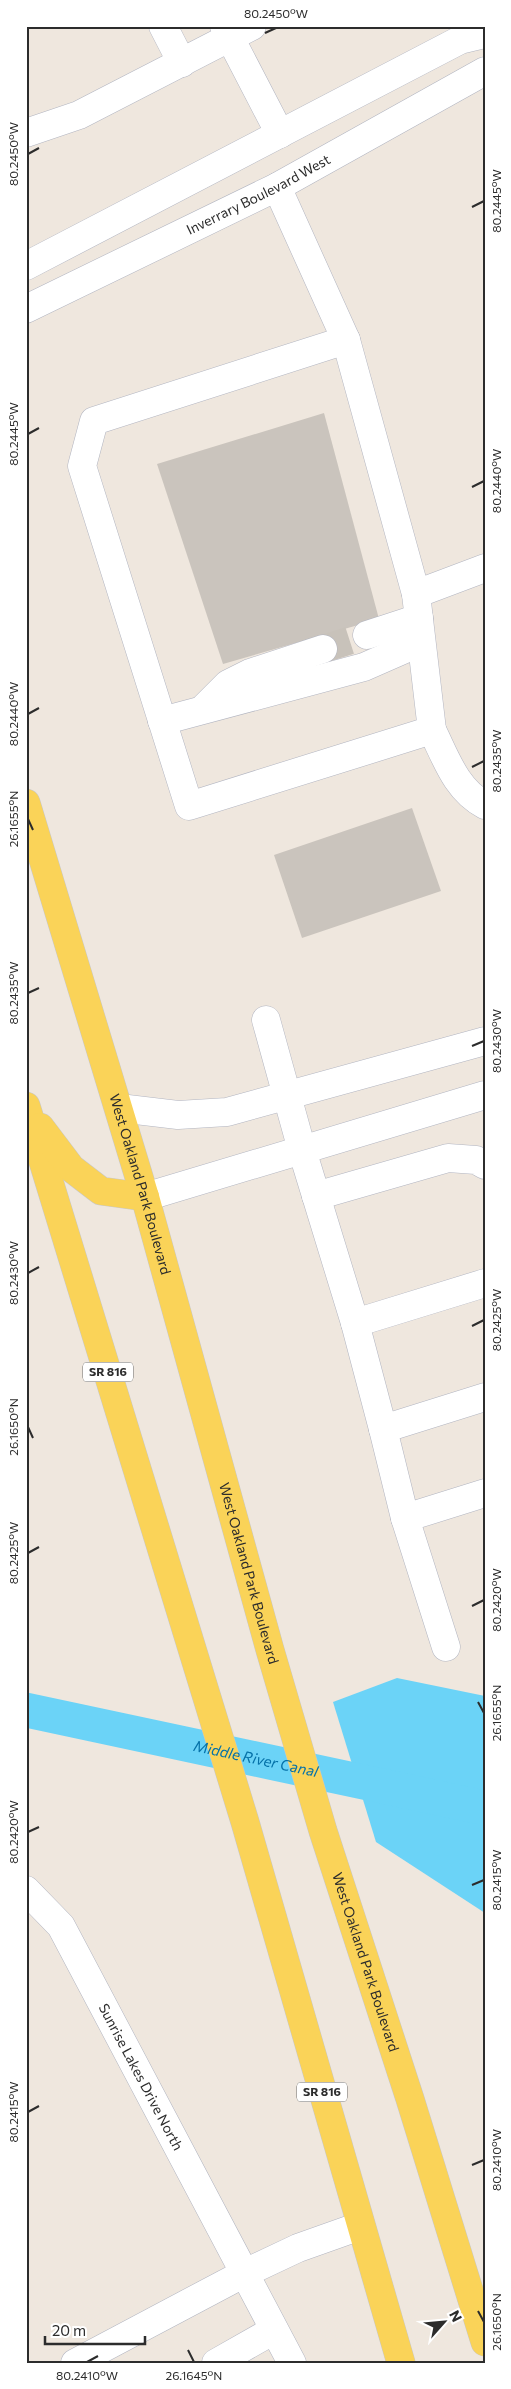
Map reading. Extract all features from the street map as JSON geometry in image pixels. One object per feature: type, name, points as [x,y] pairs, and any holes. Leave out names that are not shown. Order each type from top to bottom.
[{"type":"main road","name":"West Oakland Park Boulevard","points":[[26,803],[146,1197],[270,1650],[323,1831],[410,2099],[485,2342]]},
{"type":"main road","points":[[27,1109],[71,1168],[101,1191],[146,1197]]},
{"type":"main road","name":"SR 816","points":[[27,1109],[245,1822],[401,2363]]},
{"type":"street","points":[[163,26],[182,63]]},
{"type":"street","points":[[26,133],[79,115],[182,63],[236,30],[280,134]]},
{"type":"street","points":[[26,266],[460,40],[485,34]]},
{"type":"street","name":"Inverrary Boulevard West","points":[[26,309],[277,187],[485,71]]},
{"type":"street","points":[[277,187],[346,340],[419,618],[432,730],[456,778],[472,798],[485,805]]},
{"type":"street","points":[[346,340],[94,421],[82,466],[189,806],[432,730]]},
{"type":"street","points":[[162,721],[364,666],[419,618],[485,568]]},
{"type":"street","points":[[367,635],[419,618]]},
{"type":"street","points":[[202,710],[228,684],[250,673],[323,649]]},
{"type":"street","points":[[266,1020],[286,1096],[355,1323],[405,1518],[446,1647]]},
{"type":"street","points":[[119,1108],[178,1115],[227,1112],[485,1041]]},
{"type":"street","points":[[146,1197],[485,1095]]},
{"type":"street","points":[[316,1196],[448,1158],[476,1160],[485,1165]]},
{"type":"street","points":[[355,1323],[485,1283]]},
{"type":"street","points":[[382,1429],[485,1397]]},
{"type":"street","points":[[405,1518],[485,1493]]},
{"type":"street","name":"Sunrise Lakes Drive North","points":[[26,1890],[61,1926],[243,2274],[292,2363]]},
{"type":"street","points":[[75,2363],[243,2274],[298,2248],[360,2226]]},
{"type":"street","points":[[216,2363],[274,2330]]},
{"type":"water","points":[[397,1678],[485,1696],[485,1913],[376,1842],[333,1702]]},
{"type":"building","points":[[324,413],[379,619],[223,664],[157,464]]},
{"type":"building","points":[[412,808],[441,891],[302,938],[274,855]]},
{"type":"waterway","name":"Middle River Canal","points":[[26,1710],[485,1808]]},
{"type":"tunnel","points":[[323,649],[367,635]]}]
